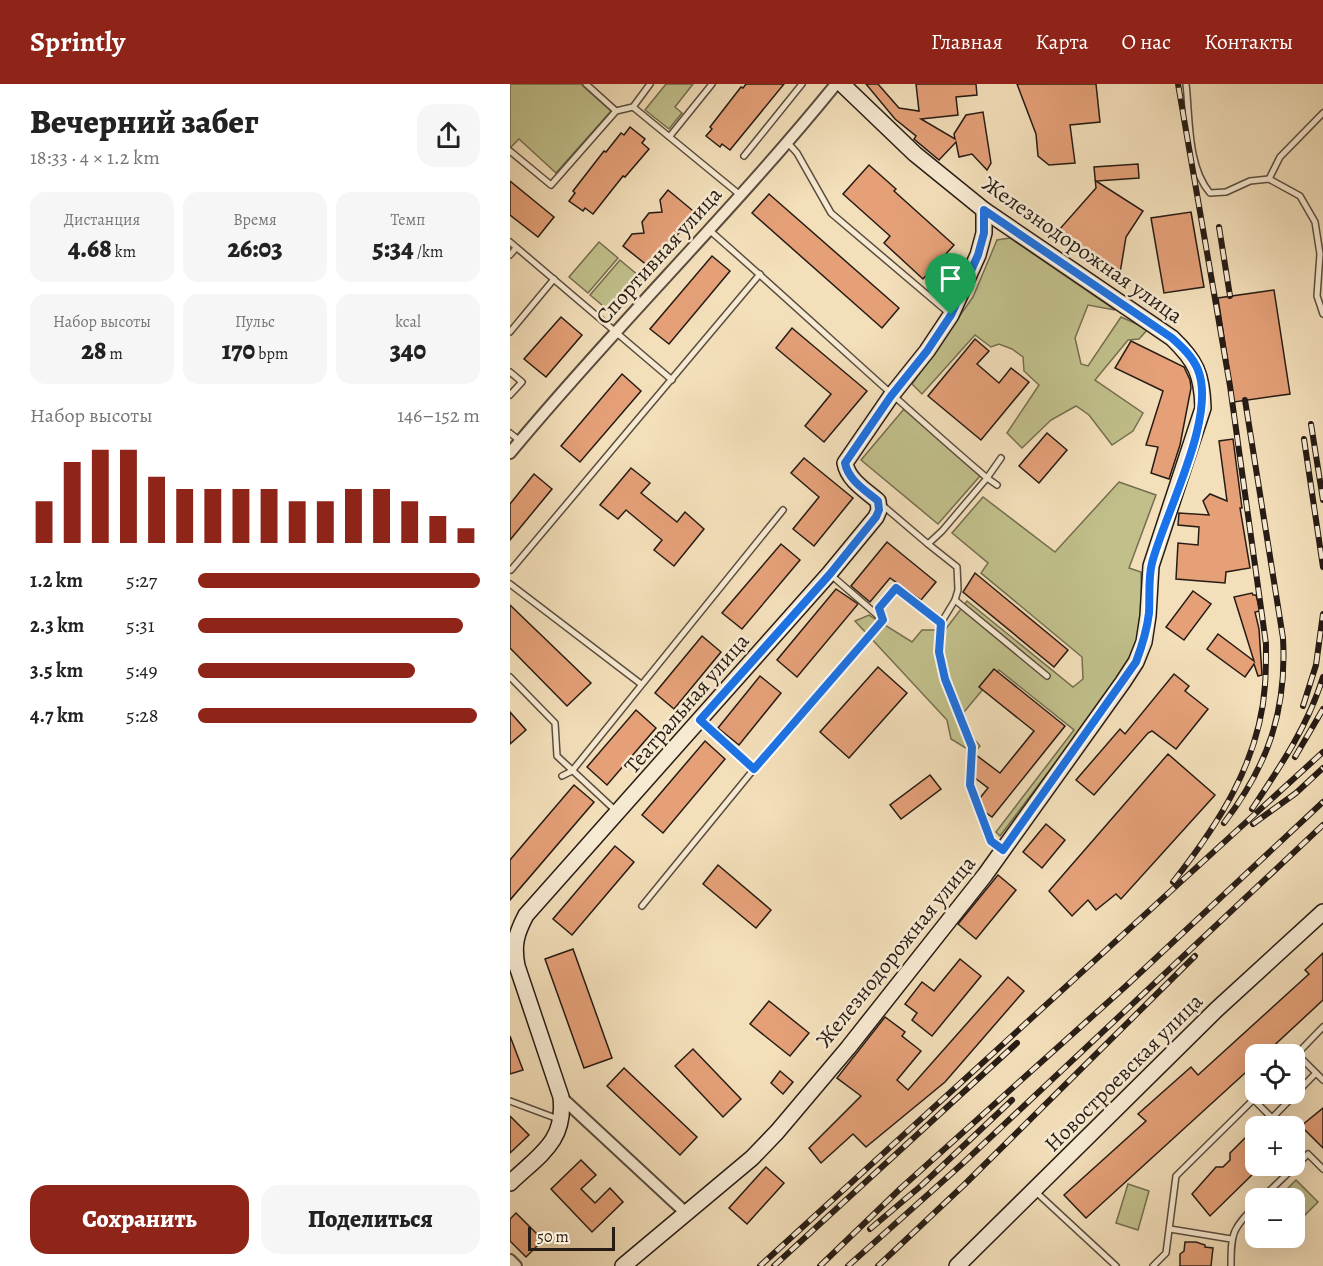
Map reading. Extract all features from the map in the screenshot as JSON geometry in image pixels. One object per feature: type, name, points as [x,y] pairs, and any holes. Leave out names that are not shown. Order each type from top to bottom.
[{"type":"street","name":"Спортивная улица","points":[[510,453],[616,331],[788,143],[836,84]]},
{"type":"street","name":"Железнодорожная улица","points":[[623,1266],[752,1158],[777,1132],[848,1048],[1003,850],[1136,662],[1144,642],[1151,566],[1203,408],[1203,386],[1198,369],[1188,354],[1172,338],[984,210],[915,154],[842,84]]},
{"type":"street","points":[[878,501],[853,480],[846,470],[845,463],[951,315],[978,255],[984,233],[984,210]]},
{"type":"street","name":"Театральная улица","points":[[686,1213],[561,1097],[517,966],[514,947],[516,933],[526,915],[830,574],[876,517],[879,510],[878,501]]},
{"type":"street","name":"Новостроевская улица","points":[[957,1266],[1215,1010],[1323,912]]},
{"type":"street","points":[[510,1183],[553,1141],[562,1121],[561,1097]]},
{"type":"street","points":[[510,1260],[516,1266]]},
{"type":"lane","points":[[586,84],[616,111]]},
{"type":"lane","points":[[510,151],[550,185],[616,111],[633,107],[650,84]]},
{"type":"lane","points":[[670,136],[712,84]]},
{"type":"lane","points":[[744,156],[802,84]]},
{"type":"lane","points":[[1186,84],[1194,157],[1201,183],[1210,193],[1226,192],[1250,181],[1269,178],[1300,196],[1315,222],[1320,254],[1317,297],[1323,314]]},
{"type":"lane","points":[[633,107],[739,194]]},
{"type":"lane","points":[[1269,178],[1280,157],[1323,113]]},
{"type":"lane","points":[[788,143],[797,153],[831,213],[951,315]]},
{"type":"lane","points":[[1315,222],[1323,220]]},
{"type":"lane","points":[[708,229],[760,274],[891,396],[997,485]]},
{"type":"lane","points":[[510,242],[672,380]]},
{"type":"lane","points":[[510,255],[516,248]]},
{"type":"lane","points":[[511,570],[760,274]]},
{"type":"lane","points":[[510,332],[554,279]]},
{"type":"lane","points":[[510,372],[522,382],[510,395]]},
{"type":"lane","points":[[510,433],[520,441]]},
{"type":"lane","points":[[928,544],[987,478],[1001,458]]},
{"type":"lane","points":[[878,501],[957,567],[958,590],[955,600],[941,623],[939,652],[945,679],[972,747],[970,785],[991,841],[1003,850]]},
{"type":"lane","points":[[562,776],[573,771],[783,510]]},
{"type":"lane","points":[[830,574],[883,620]]},
{"type":"lane","points":[[510,584],[641,684]]},
{"type":"lane","points":[[883,620],[879,608],[896,588],[941,623]]},
{"type":"lane","points":[[955,600],[1047,676]]},
{"type":"lane","points":[[642,906],[754,769],[883,620]]},
{"type":"lane","points":[[510,677],[555,723],[557,756],[618,813]]},
{"type":"lane","points":[[700,720],[754,769]]},
{"type":"lane","points":[[1305,1046],[1323,1028]]},
{"type":"lane","points":[[1305,1063],[1323,1080]]},
{"type":"lane","points":[[1305,1084],[1316,1073]]},
{"type":"lane","points":[[510,1101],[562,1121]]},
{"type":"lane","points":[[1153,1266],[1166,1253],[1176,1176],[1248,1104]]},
{"type":"lane","points":[[1258,1104],[1272,1118],[1286,1104]]},
{"type":"lane","points":[[1272,1188],[1308,1154],[1323,1169]]},
{"type":"lane","points":[[1035,1191],[1116,1266]]},
{"type":"lane","points":[[1231,1266],[1231,1239],[1237,1224],[1245,1216]]},
{"type":"lane","points":[[1170,1229],[1231,1239]]},
{"type":"shaded area","points":[[510,84],[581,84],[611,111],[556,173],[519,139],[510,148]]},
{"type":"shaded area","points":[[666,84],[693,84],[675,107],[682,113],[669,129],[645,110]]},
{"type":"shaded area","points":[[1010,238],[1115,310],[1088,305],[1075,338],[1081,364],[1088,366],[1121,317],[1148,329],[1139,339],[1128,340],[1095,380],[1143,413],[1133,431],[1112,445],[1089,415],[1076,406],[1051,420],[1022,448],[1007,433],[1039,385],[1024,371],[1023,357],[999,344],[991,347],[975,335],[922,394],[912,384],[973,297],[997,240]]},
{"type":"shaded area","points":[[599,242],[618,258],[588,293],[569,277]]},
{"type":"shaded area","points":[[620,260],[645,281],[615,316],[590,295]]},
{"type":"shaded area","points":[[904,409],[980,476],[938,524],[861,460]]},
{"type":"shaded area","points":[[1119,482],[1156,495],[1129,568],[1141,572],[1142,627],[1132,661],[1000,836],[996,832],[1074,730],[999,670],[964,712],[969,733],[980,746],[974,753],[951,739],[947,720],[855,621],[869,615],[912,642],[922,630],[945,630],[967,601],[1073,687],[1083,679],[1082,657],[981,573],[988,563],[952,533],[983,497],[1055,552]]},
{"type":"shaded area","points":[[1296,1180],[1304,1188],[1288,1188]]},
{"type":"shaded area","points":[[1128,1184],[1149,1191],[1138,1230],[1116,1223]]},
{"type":"shaded area","points":[[1305,1189],[1318,1202],[1305,1215]]},
{"type":"building","points":[[746,84],[784,84],[730,150],[722,144],[720,147],[706,136],[712,129],[710,127],[741,87],[743,88]]},
{"type":"building","points":[[866,84],[878,84],[899,108],[919,111],[916,84],[976,84],[977,95],[956,97],[958,115],[921,119],[955,139],[954,134],[966,115],[983,112],[991,163],[987,170],[972,154],[959,157],[956,142],[939,160],[914,139],[916,136],[895,119]]},
{"type":"building","points":[[1017,84],[1096,84],[1100,122],[1070,125],[1075,163],[1049,165],[1038,156],[1036,134]]},
{"type":"building","points":[[630,127],[645,139],[642,143],[649,149],[625,177],[623,176],[593,214],[585,208],[583,211],[569,201],[575,193],[573,191],[604,151],[606,152],[621,133],[624,135]]},
{"type":"building","points":[[1138,164],[1139,178],[1096,181],[1143,211],[1126,237],[1120,273],[1058,231],[1096,188],[1094,167]]},
{"type":"building","points":[[869,165],[954,245],[923,279],[884,243],[890,236],[843,194]]},
{"type":"building","points":[[510,181],[554,217],[538,237],[510,215]]},
{"type":"building","points":[[668,190],[698,215],[688,227],[684,227],[662,253],[663,258],[653,270],[623,246],[632,234],[644,233],[642,222],[649,213],[662,212],[660,200]]},
{"type":"building","points":[[769,194],[899,308],[882,328],[752,213]]},
{"type":"building","points":[[1191,212],[1204,287],[1164,293],[1151,218]]},
{"type":"building","points":[[712,256],[730,271],[669,344],[650,329]]},
{"type":"building","points":[[1274,290],[1290,394],[1234,402],[1218,298]]},
{"type":"building","points":[[561,317],[582,335],[546,377],[524,359]]},
{"type":"building","points":[[792,328],[867,391],[824,442],[805,426],[831,394],[776,348]]},
{"type":"building","points":[[975,339],[989,351],[977,364],[999,383],[1011,368],[1029,382],[981,440],[928,396]]},
{"type":"building","points":[[1131,341],[1184,367],[1190,380],[1191,388],[1180,445],[1169,479],[1151,473],[1158,447],[1146,445],[1163,391],[1115,368]]},
{"type":"building","points":[[622,374],[641,391],[580,462],[561,446]]},
{"type":"building","points":[[1047,433],[1067,450],[1039,483],[1019,466]]},
{"type":"building","points":[[1233,439],[1242,508],[1240,508],[1250,568],[1226,572],[1225,583],[1176,579],[1178,543],[1198,545],[1199,527],[1178,525],[1179,513],[1209,515],[1203,501],[1210,494],[1227,501],[1219,441]]},
{"type":"building","points":[[804,458],[853,498],[814,546],[793,529],[819,497],[791,473]]},
{"type":"building","points":[[631,468],[650,483],[641,493],[677,522],[685,512],[704,529],[674,566],[654,550],[662,540],[626,510],[618,519],[600,505]]},
{"type":"building","points":[[534,474],[552,489],[510,540],[510,504]]},
{"type":"building","points":[[887,542],[936,582],[921,600],[890,578],[870,602],[851,586]]},
{"type":"building","points":[[781,544],[800,560],[742,629],[722,613]]},
{"type":"building","points":[[975,573],[1068,650],[1054,667],[963,592]]},
{"type":"building","points":[[836,589],[858,604],[797,677],[777,660]]},
{"type":"building","points":[[1193,591],[1211,604],[1184,640],[1166,627]]},
{"type":"building","points":[[1252,593],[1256,595],[1260,611],[1255,612],[1259,629],[1262,675],[1258,676],[1254,664],[1245,677],[1207,649],[1218,634],[1254,661],[1234,597]]},
{"type":"building","points":[[510,605],[591,683],[567,706],[510,648]]},
{"type":"building","points":[[702,636],[721,652],[674,709],[655,693]]},
{"type":"building","points":[[878,667],[907,693],[849,758],[820,732]]},
{"type":"building","points":[[994,669],[1065,726],[992,817],[985,812],[980,798],[988,788],[975,778],[976,755],[1000,773],[1034,731],[979,687]]},
{"type":"building","points":[[1174,674],[1189,686],[1185,691],[1208,709],[1176,749],[1152,731],[1148,733],[1094,795],[1076,780],[1120,729],[1125,734]]},
{"type":"building","points":[[760,676],[781,693],[739,745],[718,728]]},
{"type":"building","points":[[636,710],[656,728],[607,785],[587,767]]},
{"type":"building","points":[[510,712],[526,730],[510,744]]},
{"type":"building","points":[[705,741],[725,759],[663,833],[642,815]]},
{"type":"building","points":[[1168,754],[1215,795],[1121,899],[1116,894],[1096,910],[1088,900],[1072,916],[1049,891]]},
{"type":"building","points":[[930,775],[941,789],[901,819],[890,805]]},
{"type":"building","points":[[574,785],[594,802],[510,900],[510,860]]},
{"type":"building","points":[[1046,824],[1065,840],[1042,868],[1023,852]]},
{"type":"building","points":[[615,846],[634,862],[572,935],[553,919]]},
{"type":"building","points":[[718,865],[771,910],[756,928],[703,884]]},
{"type":"building","points":[[998,875],[1016,890],[976,939],[958,924]]},
{"type":"building","points":[[573,949],[612,1058],[584,1068],[545,959]]},
{"type":"building","points":[[1323,953],[1323,1000],[1276,1044],[1245,1044],[1245,1073],[1086,1218],[1064,1195],[1146,1121],[1138,1114],[1191,1067],[1198,1075],[1309,974],[1305,970]]},
{"type":"building","points":[[960,959],[981,976],[932,1036],[912,1020],[917,1013],[905,1004],[922,982],[934,991]]},
{"type":"building","points":[[1008,977],[1024,991],[945,1082],[866,1147],[853,1134],[821,1163],[809,1148],[861,1096],[837,1078],[885,1017],[905,1032],[902,1036],[921,1051],[897,1080],[908,1090]]},
{"type":"building","points":[[769,1001],[809,1033],[790,1056],[750,1024]]},
{"type":"building","points":[[510,1036],[523,1070],[510,1074]]},
{"type":"building","points":[[693,1049],[741,1099],[723,1117],[675,1066]]},
{"type":"building","points":[[624,1068],[697,1137],[680,1155],[607,1086]]},
{"type":"building","points":[[780,1071],[793,1082],[783,1094],[771,1083]]},
{"type":"building","points":[[1323,1108],[1323,1148],[1305,1130],[1305,1123]]},
{"type":"building","points":[[510,1116],[529,1135],[510,1153]]},
{"type":"building","points":[[1245,1138],[1245,1176],[1251,1176],[1210,1216],[1192,1194],[1216,1167],[1223,1167],[1230,1160],[1230,1153]]},
{"type":"building","points":[[581,1160],[596,1175],[581,1189],[595,1203],[610,1188],[623,1202],[592,1232],[551,1189]]},
{"type":"building","points":[[766,1167],[784,1183],[747,1224],[729,1208]]},
{"type":"building","points":[[516,1213],[543,1240],[526,1257],[510,1241],[510,1219]]},
{"type":"building","points":[[1185,1242],[1196,1242],[1213,1248],[1211,1266],[1180,1266],[1180,1254],[1184,1251]]},
{"type":"railway","points":[[1173,882],[1221,815],[1246,766],[1261,713],[1266,654],[1230,386],[1178,84]]},
{"type":"railway","points":[[1219,227],[1230,296]]},
{"type":"railway","points":[[1224,823],[1252,780],[1263,758],[1272,736],[1282,690],[1283,638],[1245,400]]},
{"type":"railway","points":[[1311,424],[1323,500]]},
{"type":"railway","points":[[1304,439],[1323,567]]},
{"type":"railway","points":[[1303,706],[1316,665],[1323,614]]},
{"type":"railway","points":[[1252,809],[1283,762],[1301,729],[1323,677]]},
{"type":"railway","points":[[1295,757],[1323,709]]},
{"type":"railway","points":[[760,1266],[1323,752]]},
{"type":"railway","points":[[1253,824],[1296,793],[1323,768]]},
{"type":"railway","points":[[820,1266],[901,1188],[1126,986],[1323,802]]},
{"type":"railway","points":[[848,1266],[961,1165],[1323,825]]},
{"type":"railway","points":[[878,1266],[965,1184],[1195,956]]},
{"type":"railway","points":[[774,1266],[1017,1043]]},
{"type":"railway","points":[[870,1229],[922,1185],[1012,1100]]},
{"type":"route","points":[[984,210],[1172,338],[1188,354],[1198,369],[1203,386],[1203,408],[1195,436],[1151,566],[1144,642],[1136,662],[1003,850],[991,841],[970,785],[972,747],[945,679],[939,652],[941,623],[896,588],[879,608],[883,620],[754,769],[700,720],[830,574],[876,517],[879,510],[878,501],[853,480],[846,470],[845,463],[951,315],[978,255],[984,233],[984,210]]}]
